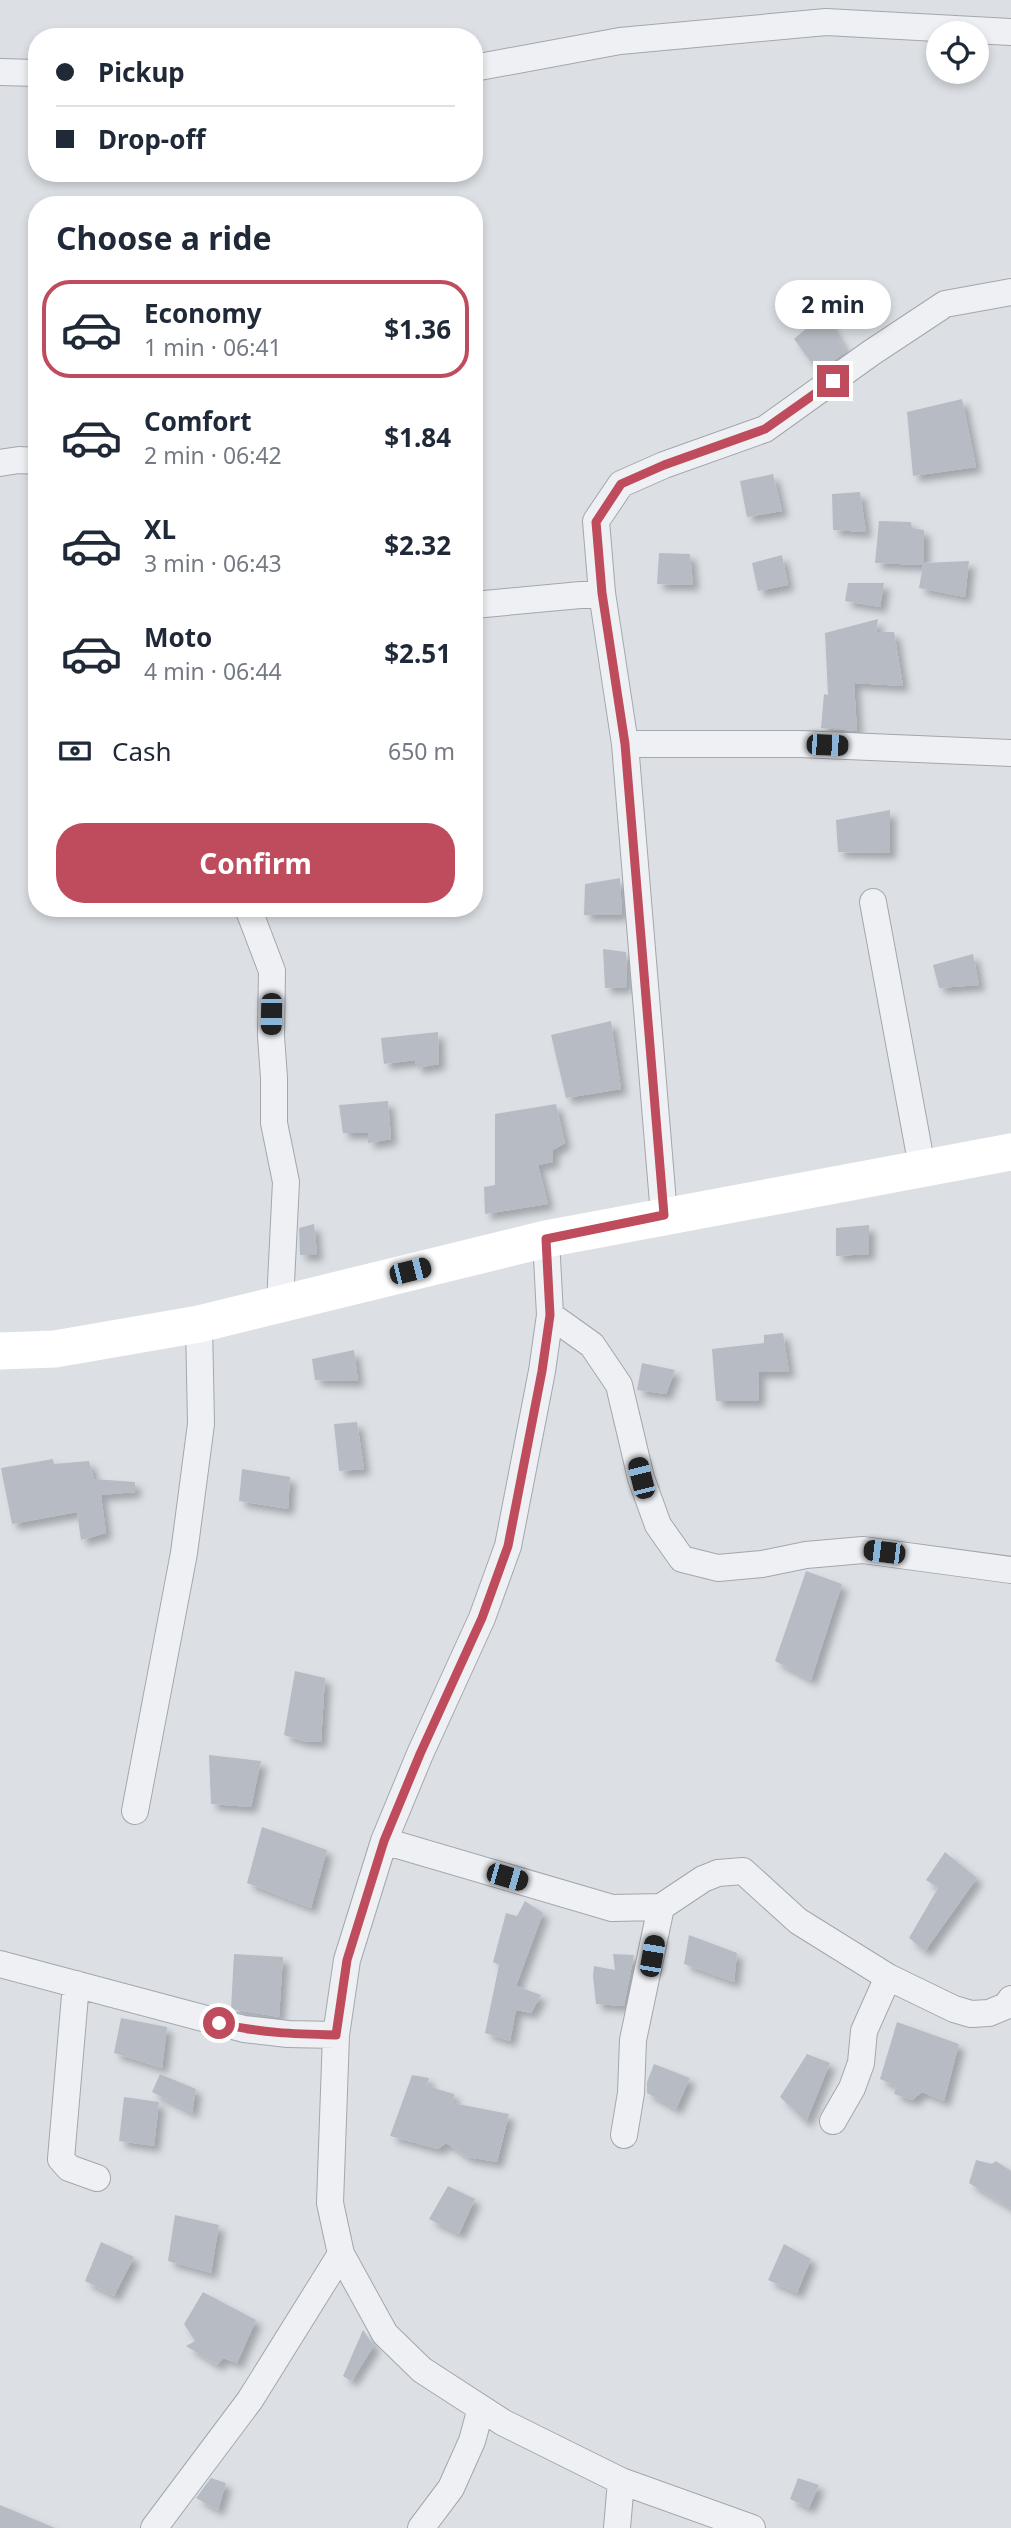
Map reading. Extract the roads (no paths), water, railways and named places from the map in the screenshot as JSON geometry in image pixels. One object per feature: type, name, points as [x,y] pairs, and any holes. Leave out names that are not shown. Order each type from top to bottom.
[{"type":"main road","points":[[0,1352],[55,1349],[199,1324],[546,1239],[1011,1152]]},
{"type":"street","points":[[483,66],[620,41],[826,11],[1011,32]]},
{"type":"street","points":[[0,72],[28,73]]},
{"type":"street","points":[[664,1215],[625,744],[602,593],[596,522],[621,484],[664,465],[765,429],[945,304],[1011,292]]},
{"type":"street","points":[[0,463],[28,460]]},
{"type":"street","points":[[483,604],[602,593]]},
{"type":"street","points":[[625,744],[800,744],[1011,753]]},
{"type":"street","points":[[873,902],[922,1167]]},
{"type":"street","points":[[251,917],[272,971],[274,1124],[286,1182],[280,1303]]},
{"type":"street","points":[[546,1239],[550,1315],[542,1371],[508,1546],[482,1618],[384,1841],[347,1960],[336,2035],[330,2203],[341,2254],[385,2334],[422,2370],[504,2423],[621,2481],[752,2528]]},
{"type":"street","points":[[550,1315],[592,1345],[619,1385],[641,1478],[653,1513],[658,1525],[682,1559],[718,1568],[863,1550],[1011,1570]]},
{"type":"street","points":[[135,1811],[184,1553],[201,1424],[199,1324]]},
{"type":"street","points":[[384,1841],[612,1908],[661,1907],[681,1892],[711,1876],[743,1871],[798,1922],[888,1977],[954,2009],[971,2014],[997,2010],[1006,2006],[1011,1999]]},
{"type":"street","points":[[624,2135],[631,2093],[633,2040],[661,1907]]},
{"type":"street","points":[[0,1964],[244,2029],[288,2034],[336,2035]]},
{"type":"street","points":[[833,2121],[852,2088],[861,2063],[864,2031],[888,1977]]},
{"type":"street","points":[[76,1984],[61,2159],[69,2168],[97,2178]]},
{"type":"street","points":[[154,2528],[250,2400],[341,2254]]},
{"type":"street","points":[[421,2528],[451,2488],[472,2441],[481,2408]]},
{"type":"street","points":[[617,2528],[621,2481]]}]
